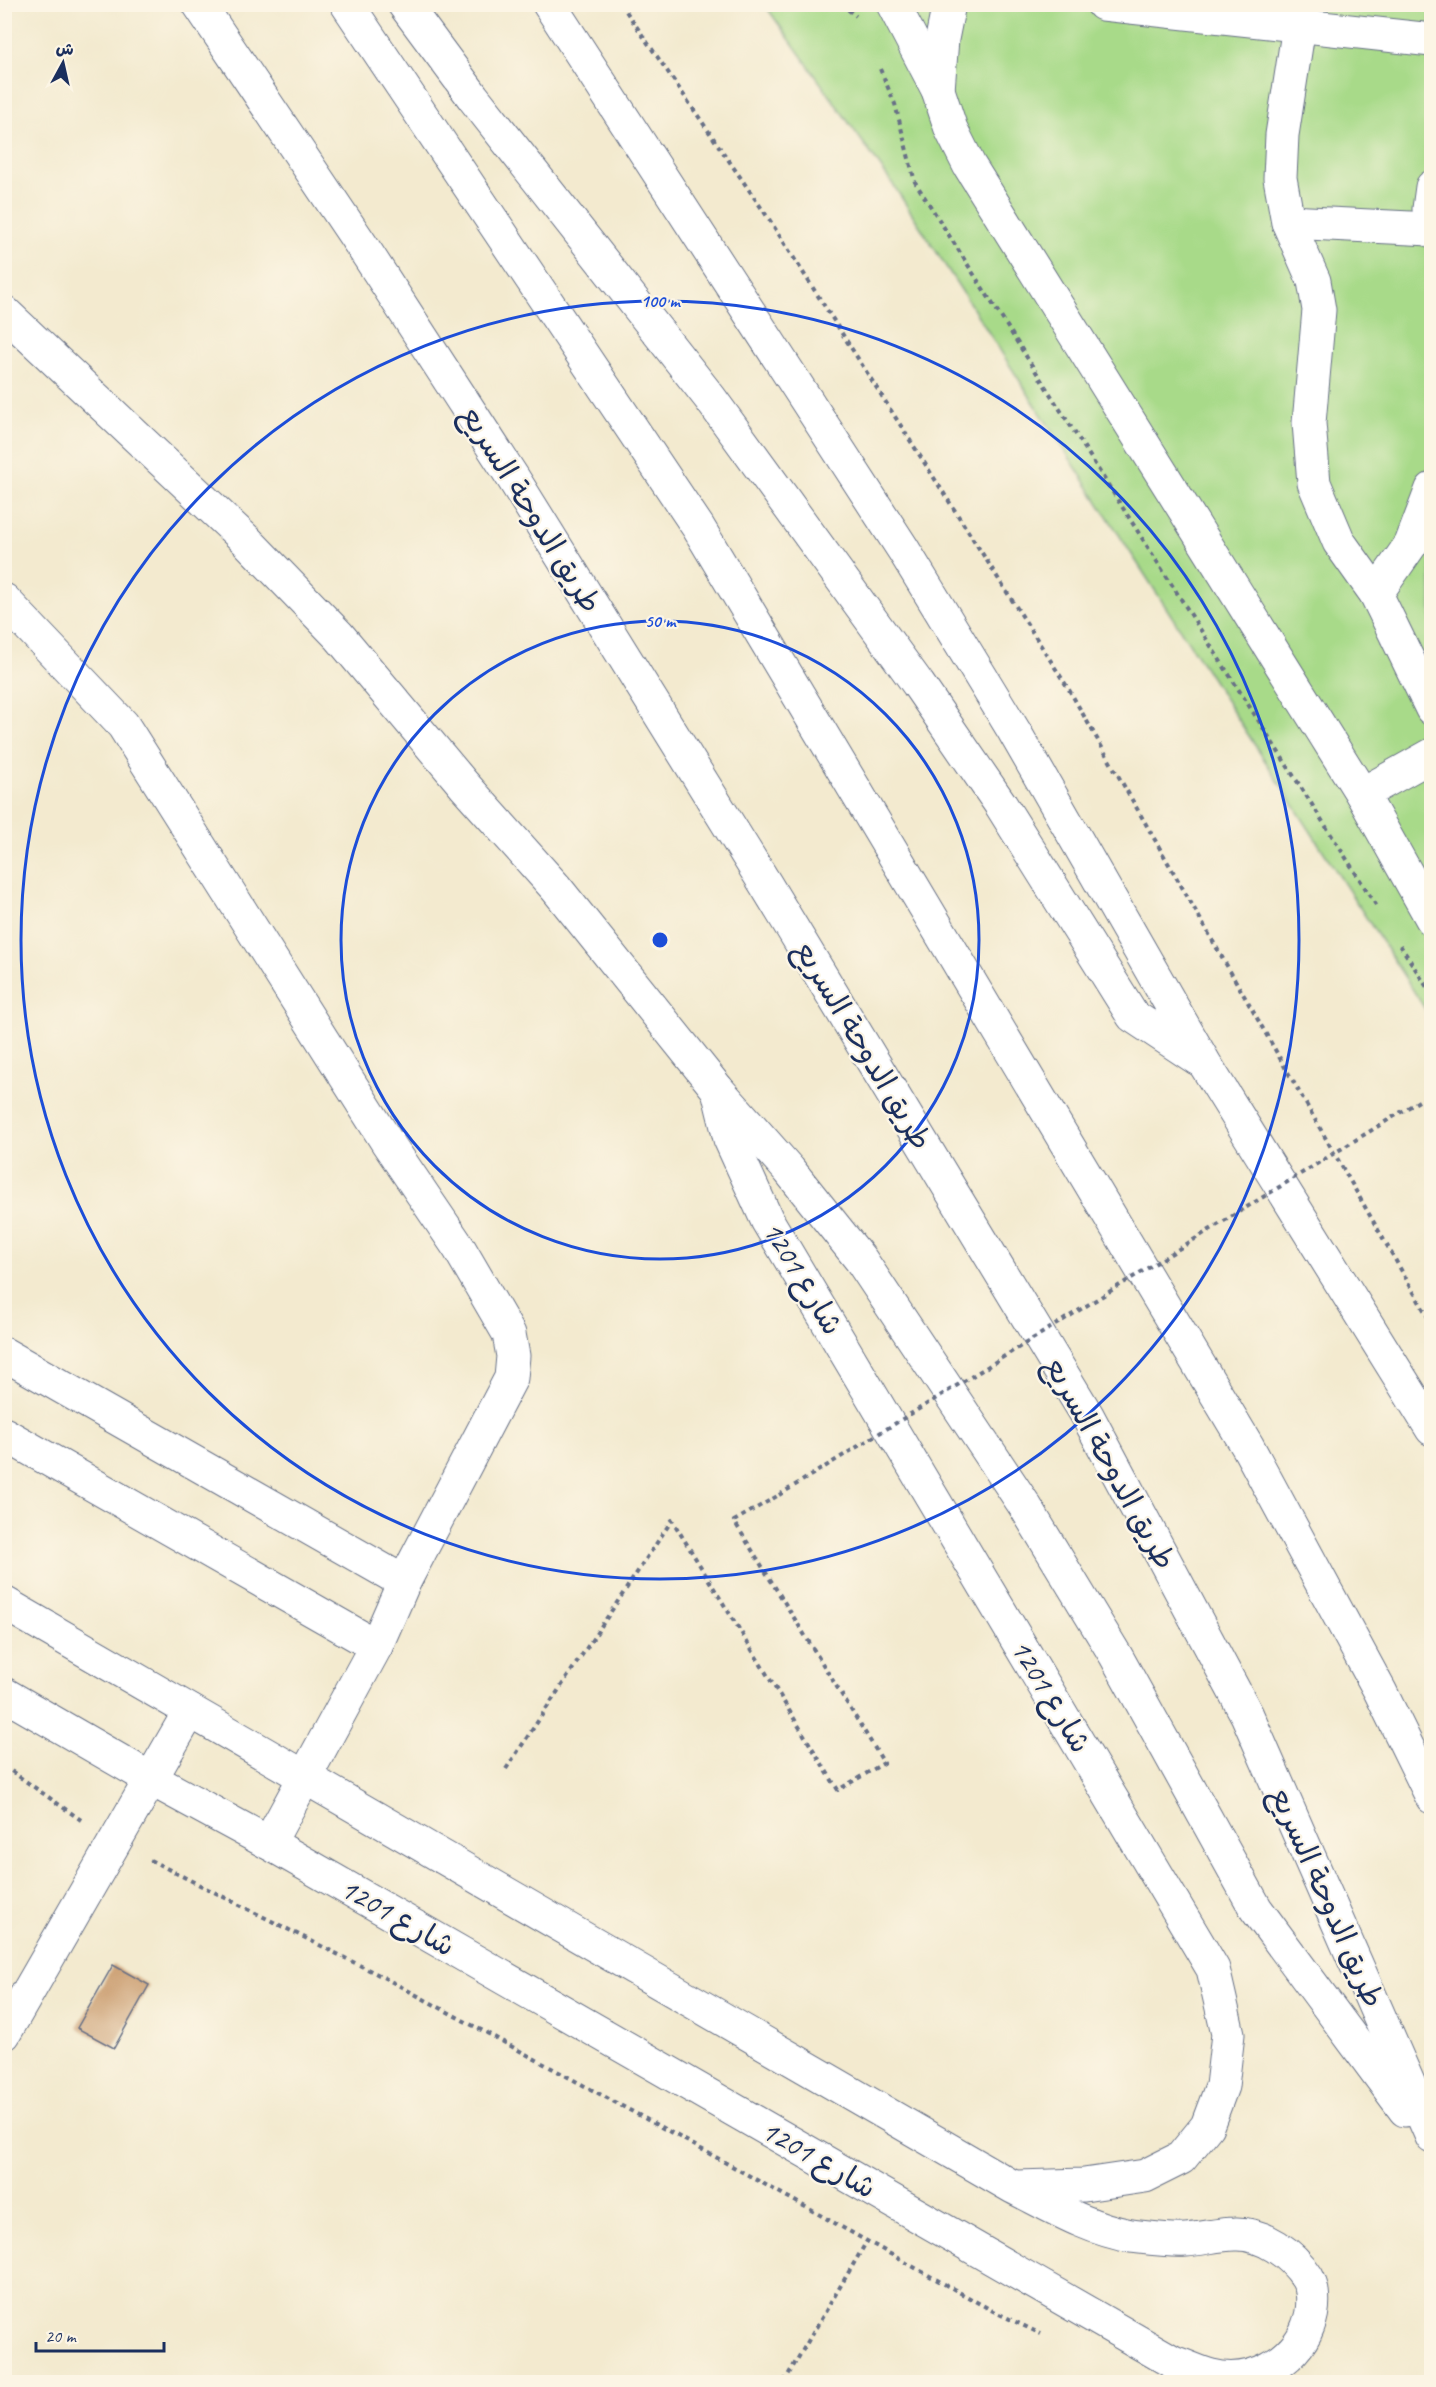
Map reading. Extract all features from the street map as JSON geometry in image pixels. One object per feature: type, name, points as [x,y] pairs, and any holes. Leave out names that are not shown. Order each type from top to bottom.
[{"type":"main road","name":"طريق الدوحة السريع","points":[[199,4],[513,478],[766,885],[1087,1415],[1247,1715],[1431,2137]]},
{"type":"main road","points":[[347,4],[698,527],[1248,1447],[1380,1691],[1431,1797]]},
{"type":"main road","points":[[404,4],[481,107],[710,398],[918,684],[1001,805],[1133,1017],[1205,1064]]},
{"type":"main road","points":[[549,4],[903,549],[1014,731],[1205,1064],[1431,1429]]},
{"type":"main road","points":[[893,4],[938,90],[951,129],[969,165],[1362,794],[1431,918]]},
{"type":"main road","points":[[938,90],[942,39],[949,4]]},
{"type":"main road","points":[[1102,4],[1431,40]]},
{"type":"main road","points":[[1299,26],[1282,135],[1280,178],[1288,222],[1314,281],[1319,310],[1309,423],[1314,483],[1339,542],[1376,594],[1431,709]]},
{"type":"main road","points":[[1288,222],[1431,230],[1429,209],[1431,187]]},
{"type":"main road","points":[[4,312],[247,540],[339,636],[464,784],[556,888],[718,1090],[789,1170],[861,1260],[948,1388],[1024,1506],[1116,1656],[1256,1909],[1431,2145]]},
{"type":"main road","points":[[1376,594],[1411,544],[1431,489]]},
{"type":"main road","points":[[4,600],[123,724],[387,1142],[459,1248],[509,1334],[513,1356],[511,1378],[404,1582],[376,1646],[269,1843]]},
{"type":"main road","points":[[1362,794],[1431,755]]},
{"type":"main road","name":"شارع 1201","points":[[718,1090],[730,1138],[767,1220],[1213,1969],[1228,2034],[1222,2086],[1207,2126],[1181,2158],[1145,2175],[1084,2185],[1013,2187]]},
{"type":"main road","points":[[4,1354],[404,1582]]},
{"type":"main road","points":[[4,1434],[376,1646]]},
{"type":"main road","name":"شارع 1201","points":[[4,1603],[1013,2187],[1081,2222],[1129,2235],[1183,2240],[1237,2234],[1261,2238],[1279,2248],[1300,2267],[1309,2280],[1313,2297],[1311,2318],[1304,2337],[1291,2355],[1258,2374],[1213,2377],[1173,2362],[269,1843],[151,1779],[4,1694]]},
{"type":"main road","points":[[4,2034],[190,1711]]},
{"type":"path","points":[[621,4],[769,219],[1068,688],[1431,1324]]},
{"type":"path","points":[[841,4],[858,18]]},
{"type":"path","points":[[876,61],[895,104],[915,182],[1382,915]]},
{"type":"path","points":[[1394,935],[1431,995]]},
{"type":"path","points":[[506,1768],[672,1520],[838,1790],[884,1763],[735,1521],[1431,1093]]},
{"type":"path","points":[[4,1766],[114,1843],[383,1977],[684,2139],[993,2311],[1045,2336]]},
{"type":"path","points":[[784,2382],[867,2241]]},
{"type":"green space","points":[[765,5],[1431,5],[1431,1018],[894,186]]},
{"type":"building","points":[[113,1965],[149,1985],[114,2048],[77,2028]]}]
